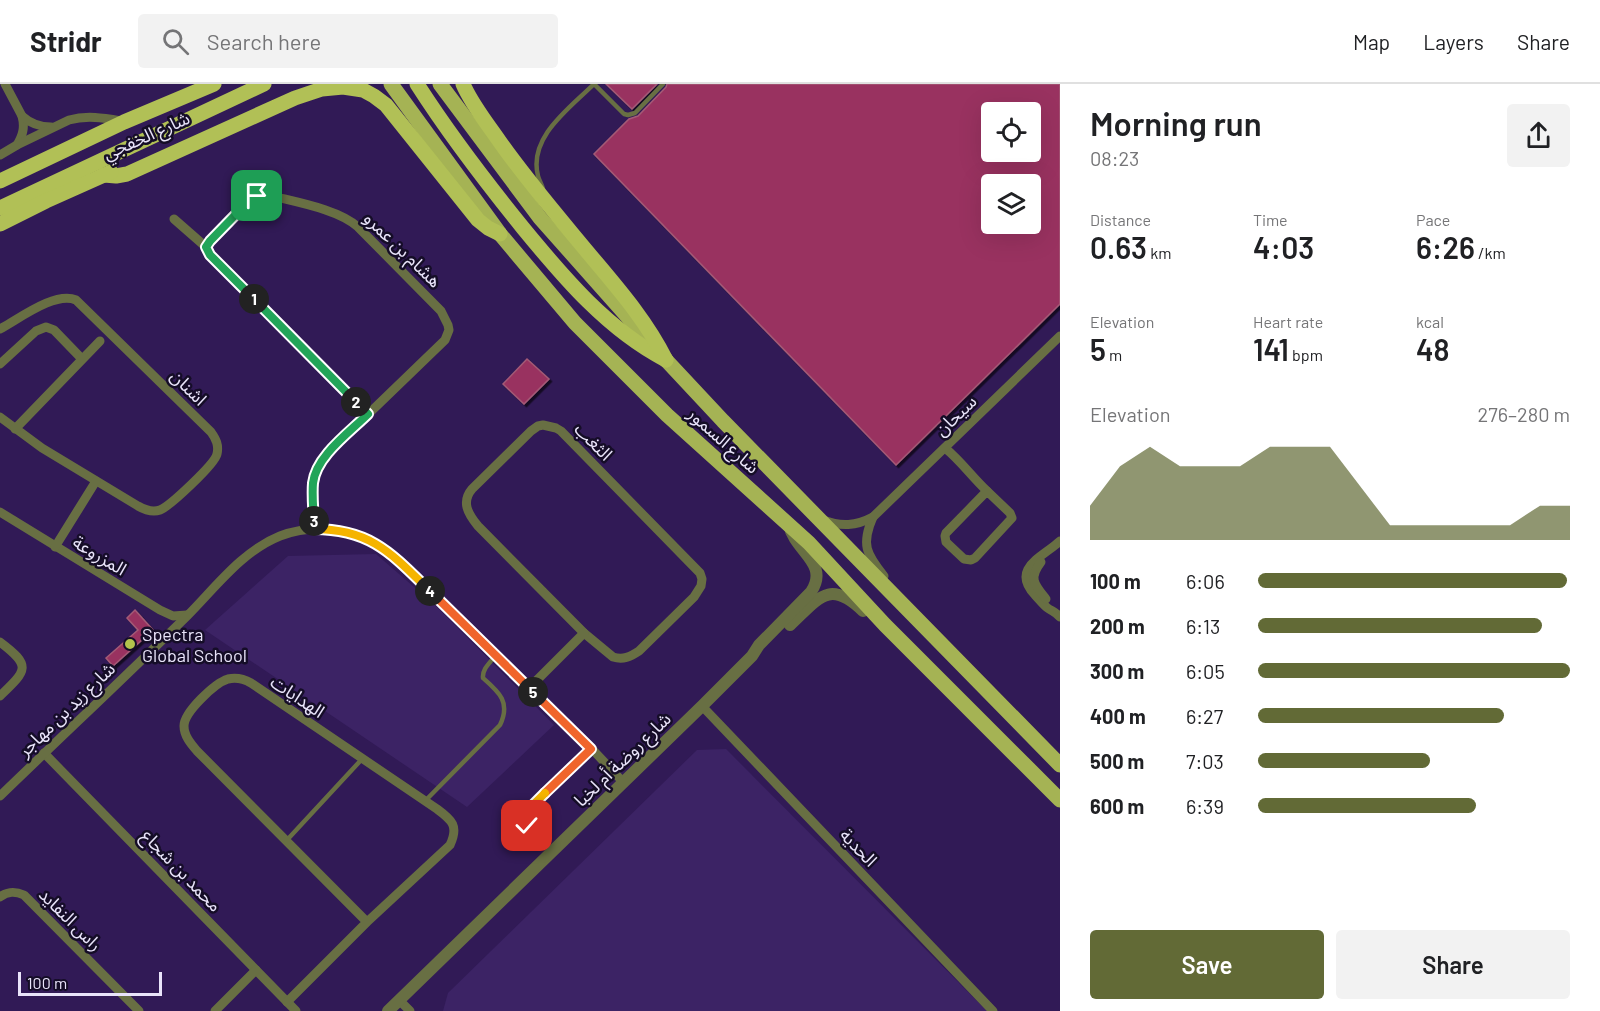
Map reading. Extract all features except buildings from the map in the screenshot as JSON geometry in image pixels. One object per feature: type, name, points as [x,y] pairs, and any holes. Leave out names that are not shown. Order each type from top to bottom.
[{"type":"highway","name":"شارع الخفجي","points":[[0,181],[124,122],[214,84]]},
{"type":"highway","points":[[0,208],[264,84]]},
{"type":"highway","name":"شارع الخفجي","points":[[0,224],[46,201],[309,84]]},
{"type":"highway","points":[[417,84],[485,181],[554,266],[616,328],[640,346],[666,360]]},
{"type":"highway","points":[[462,84],[474,106],[512,158],[553,211],[633,306],[657,341],[666,360]]},
{"type":"highway","points":[[104,175],[128,174],[295,98],[343,87],[363,90],[386,105],[478,220],[500,234]]},
{"type":"main road","name":"شارع السمور","points":[[391,84],[500,234],[584,331],[667,415],[809,543],[885,625],[1060,800]]},
{"type":"main road","name":"شارع السمور","points":[[440,84],[540,218],[666,360],[1060,765]]},
{"type":"street","points":[[5,84],[22,116],[23,134],[17,144]]},
{"type":"street","points":[[22,116],[33,124],[51,127]]},
{"type":"street","name":"شارع الخفجي","points":[[0,155],[17,144],[69,120],[86,117],[124,122]]},
{"type":"street","name":"هشام بن عمرو","points":[[206,247],[249,201],[257,196],[275,197],[337,214],[352,221],[435,303],[445,316],[448,325],[445,340],[330,451],[319,466],[313,482],[314,529]]},
{"type":"street","points":[[174,219],[206,247],[210,255],[368,414]]},
{"type":"street","name":"اشنان","points":[[0,329],[53,300],[66,297],[76,300],[207,428],[216,440],[218,449],[216,459],[174,501],[159,511],[150,511],[141,508],[42,448],[0,417]]},
{"type":"street","points":[[15,320],[30,336]]},
{"type":"street","points":[[0,364],[30,336],[40,328],[46,327],[51,328],[82,359]]},
{"type":"street","name":"سيحان","points":[[821,520],[843,525],[855,524],[873,517],[1060,336]]},
{"type":"street","points":[[15,429],[100,341]]},
{"type":"street","name":"الثغب","points":[[543,425],[561,431],[697,569],[702,579],[701,586],[694,597],[639,651],[629,657],[618,659],[613,657],[584,633],[478,526],[468,513],[466,506],[468,494],[472,489],[538,426],[543,425]]},
{"type":"street","points":[[943,450],[958,467],[966,470],[1011,513],[1012,518],[975,558],[964,559],[948,544],[945,536],[987,491]]},
{"type":"street","points":[[55,547],[96,481]]},
{"type":"street","name":"المزروعة","points":[[0,512],[160,610],[172,616],[188,615]]},
{"type":"street","points":[[873,517],[866,537],[870,556],[917,618]]},
{"type":"street","name":"شارع روضة أم لخبا","points":[[388,1011],[702,706],[811,592],[816,582],[816,570],[794,540],[789,524]]},
{"type":"street","name":"شارع زيد بن مهاجر","points":[[0,796],[245,557],[280,536],[314,529],[348,532],[388,551],[624,783]]},
{"type":"street","points":[[1058,543],[1030,566],[1025,578],[1031,591],[1060,617]]},
{"type":"street","name":"شارع روضة أم لخبا","points":[[752,656],[763,650],[816,601],[830,594],[846,597],[872,619],[885,625]]},
{"type":"street","points":[[529,688],[584,633]]},
{"type":"street","points":[[0,642],[20,658],[22,664],[22,670],[15,681],[0,696]]},
{"type":"street","name":"الهدايات","points":[[287,1002],[367,922],[450,845],[454,831],[451,820],[244,679],[225,680],[214,687],[186,717],[184,728],[191,744],[367,922]]},
{"type":"street","name":"الحدية","points":[[702,706],[993,1011]]},
{"type":"street","name":"محمد بن شجاع","points":[[44,753],[296,1011]]},
{"type":"street","name":"راس النفايد","points":[[0,897],[17,892],[24,895],[139,1011]]},
{"type":"street","points":[[215,1011],[256,970]]},
{"type":"street","points":[[399,1000],[410,1011]]},
{"type":"lane","points":[[553,211],[538,176],[537,157],[550,128],[594,84],[624,114],[628,115],[635,113],[663,84]]},
{"type":"lane","points":[[425,802],[500,725],[504,712],[502,698],[482,675],[486,666],[495,657]]},
{"type":"lane","points":[[552,852],[525,825],[522,816],[591,749]]},
{"type":"lane","points":[[287,840],[362,759]]},
{"type":"shaded area","points":[[376,554],[437,607],[554,725],[467,807],[205,630],[288,556]]},
{"type":"shaded area","points":[[726,749],[987,1011],[443,1011],[448,993],[697,750]]},
{"type":"place","name":"Spectra Global School","points":[[130,644]]},
{"type":"route","points":[[257,196],[249,201],[207,244],[207,251],[368,414],[330,451],[315,474],[313,482],[314,529],[337,530],[358,535],[379,545],[397,558],[591,749],[523,814],[522,819],[527,826]]}]
